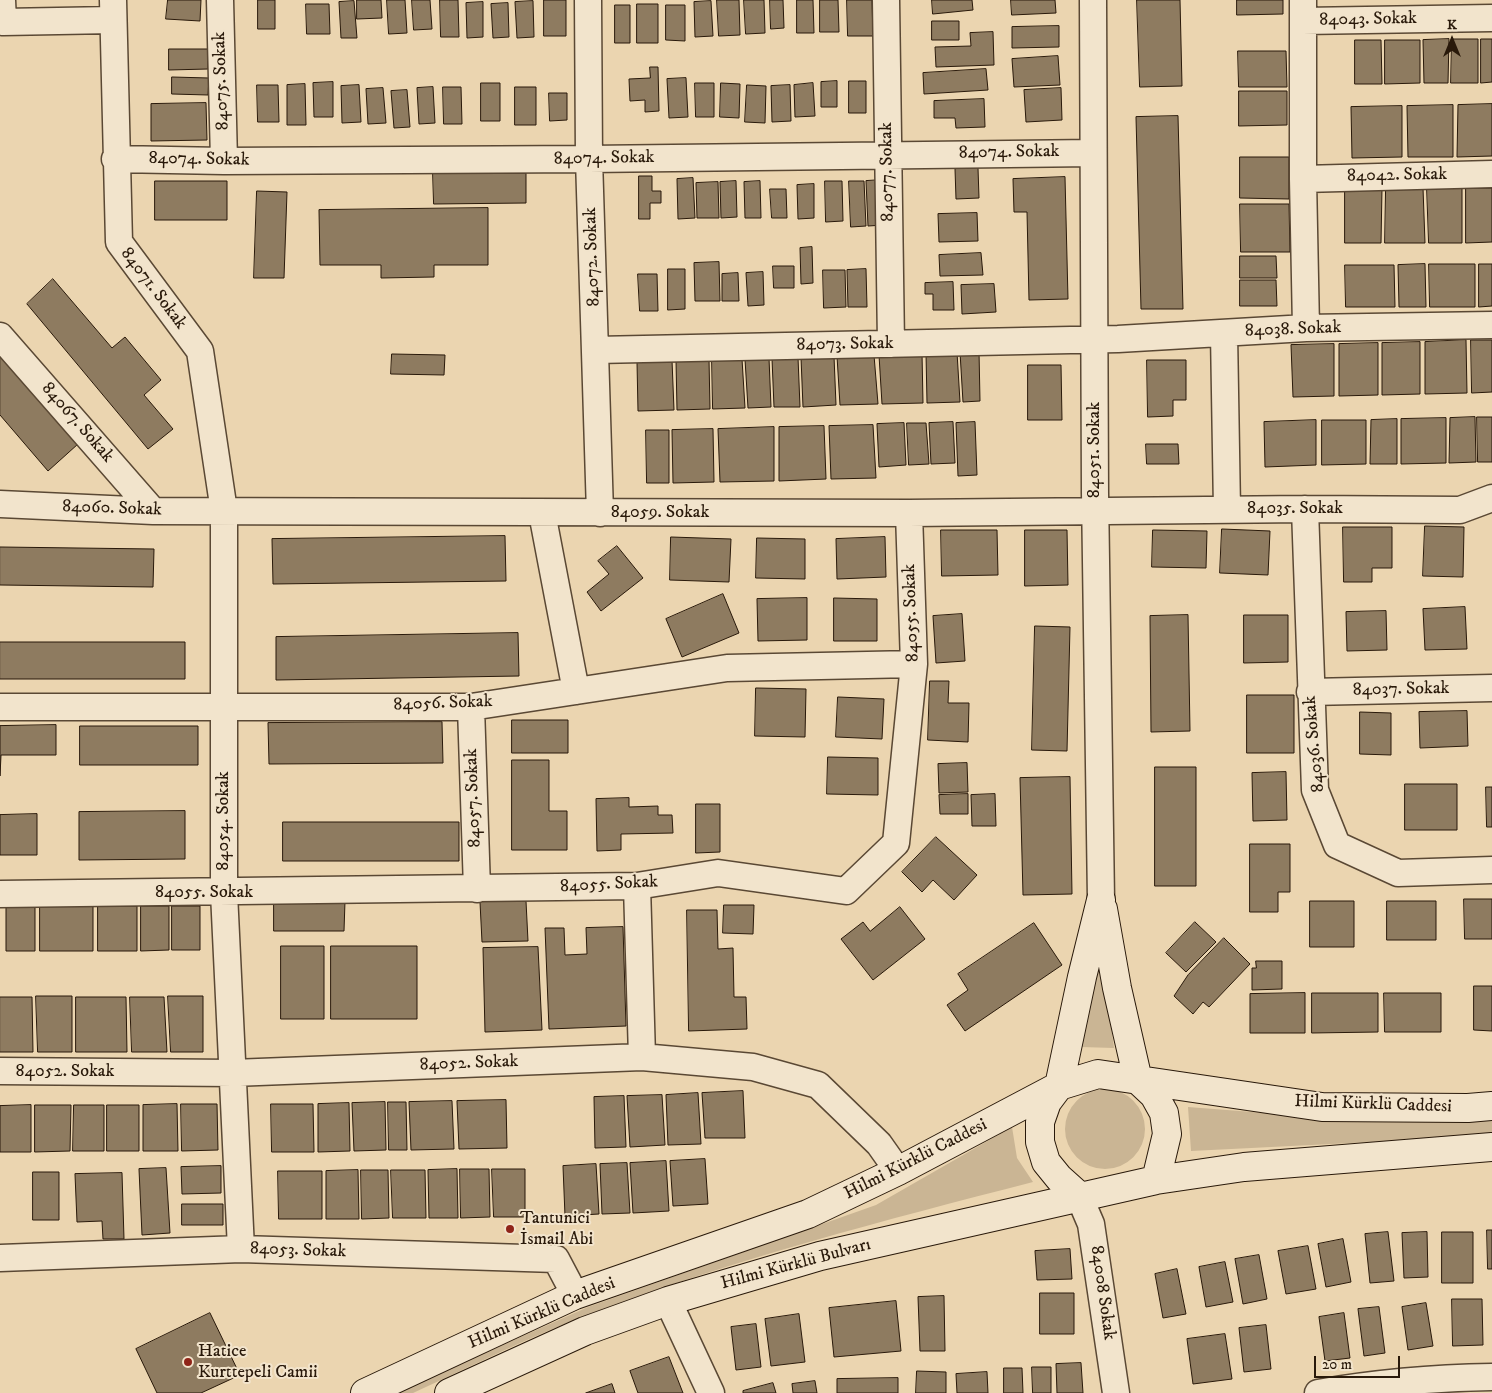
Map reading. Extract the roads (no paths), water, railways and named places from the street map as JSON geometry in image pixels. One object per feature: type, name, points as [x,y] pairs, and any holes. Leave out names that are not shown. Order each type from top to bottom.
[{"type":"main road","points":[[1101,900],[1117,988],[1138,1080],[1154,1095],[1164,1113],[1167,1134],[1156,1180],[1253,1166],[1492,1147]]},
{"type":"main road","points":[[1079,1196],[1059,1178],[1046,1162],[1040,1142],[1040,1122],[1047,1102],[1059,1086],[1082,977],[1101,900]]},
{"type":"main road","name":"Hilmi Kürklü Caddesi","points":[[365,1393],[576,1295],[808,1214],[898,1171],[1059,1086],[1098,1074],[1322,1108],[1468,1108],[1492,1106]]},
{"type":"main road","name":"Hilmi Kürklü Bulvarı","points":[[449,1393],[585,1331],[668,1301],[820,1256],[1156,1180]]},
{"type":"street","points":[[2,0],[2,22],[112,10]]},
{"type":"street","name":"84075. Sokak","points":[[220,0],[224,161]]},
{"type":"street","name":"84072. Sokak","points":[[588,0],[589,159],[600,513]]},
{"type":"street","name":"84077. Sokak","points":[[886,0],[891,344]]},
{"type":"street","name":"84051. Sokak","points":[[1093,0],[1094,340],[1101,900]]},
{"type":"street","name":"84071. Sokak","points":[[112,10],[119,242],[200,351],[224,512]]},
{"type":"street","points":[[1303,10],[1303,179],[1306,328]]},
{"type":"street","name":"84043. Sokak","points":[[1303,10],[1492,18]]},
{"type":"street","name":"84074. Sokak","points":[[115,159],[224,161],[589,159],[1093,153]]},
{"type":"street","name":"84042. Sokak","points":[[1303,179],[1492,174]]},
{"type":"street","name":"84038. Sokak","points":[[1094,340],[1306,328],[1492,325]]},
{"type":"street","points":[[1224,333],[1228,510]]},
{"type":"street","name":"84067. Sokak","points":[[0,336],[153,511]]},
{"type":"street","name":"84073. Sokak","points":[[596,350],[1094,340]]},
{"type":"street","name":"84035. Sokak","points":[[1096,511],[1460,510],[1492,498]]},
{"type":"street","name":"84060. Sokak","points":[[0,504],[153,511],[224,512]]},
{"type":"street","name":"84036. Sokak","points":[[1305,509],[1310,692],[1315,790],[1338,844],[1398,873],[1492,870]]},
{"type":"street","name":"84059. Sokak","points":[[224,512],[909,513],[1096,511]]},
{"type":"street","name":"84054. Sokak","points":[[224,512],[224,893],[241,1250]]},
{"type":"street","points":[[542,513],[576,691]]},
{"type":"street","name":"84055. Sokak","points":[[0,894],[224,893],[637,886],[718,873],[846,891],[896,843],[914,664],[909,513]]},
{"type":"street","name":"84056. Sokak","points":[[0,707],[224,705],[471,707],[727,668],[914,664]]},
{"type":"street","name":"84037. Sokak","points":[[1310,692],[1492,688]]},
{"type":"street","name":"84057. Sokak","points":[[471,707],[477,889]]},
{"type":"street","points":[[637,886],[642,1058]]},
{"type":"street","name":"84052. Sokak","points":[[0,1071],[233,1073],[642,1058],[753,1066],[818,1085],[879,1144],[898,1171]]},
{"type":"street","name":"84008 Sokak","points":[[1079,1196],[1092,1224],[1116,1393]]},
{"type":"street","name":"84053. Sokak","points":[[0,1258],[241,1250],[556,1260],[576,1295]]},
{"type":"street","points":[[668,1301],[711,1393]]},
{"type":"street","points":[[1318,1393],[1448,1378],[1492,1377]]},
{"type":"place","name":"Tantunici İsmail Abi","points":[[510,1229]]},
{"type":"place","name":"Hatice Kurttepeli Camii","points":[[188,1362]]}]
